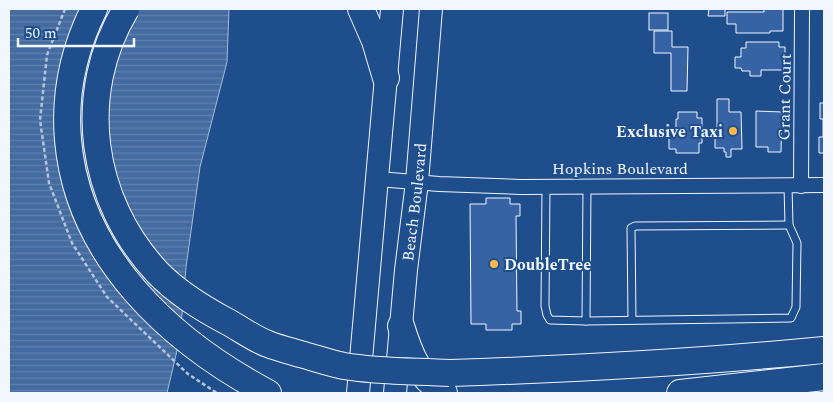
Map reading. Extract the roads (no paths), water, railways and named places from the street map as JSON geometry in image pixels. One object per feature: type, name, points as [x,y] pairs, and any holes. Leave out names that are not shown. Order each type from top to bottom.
[{"type":"highway","points":[[94,9],[83,32],[75,56],[68,94],[67,126],[72,170],[84,210],[93,231],[124,278],[158,315],[221,366],[268,393]]},
{"type":"highway","points":[[126,9],[106,51],[97,94],[96,140],[105,185],[112,205],[146,260],[171,285],[202,308],[266,344],[344,366],[393,371],[450,372],[590,368],[744,358],[824,350]]},
{"type":"highway","points":[[362,9],[375,41],[386,78]]},
{"type":"highway","points":[[401,326],[419,370],[433,386],[444,393]]},
{"type":"highway","points":[[680,393],[824,377]]},
{"type":"main road","points":[[358,393],[392,9]]},
{"type":"main road","name":"Beach Boulevard","points":[[395,393],[417,182],[430,9]]},
{"type":"street","name":"Grant Court","points":[[795,186],[802,9]]},
{"type":"street","name":"Hopkins Boulevard","points":[[378,179],[521,187],[824,185]]},
{"type":"lane","points":[[546,186],[545,306],[547,315],[550,320],[586,321],[791,318],[796,307],[797,243],[789,225],[795,186]]},
{"type":"lane","points":[[586,321],[587,186]]},
{"type":"lane","points":[[632,320],[631,228],[635,226],[789,225]]},
{"type":"water","points":[[9,9],[229,9],[227,62],[200,167],[186,267],[180,338],[167,393],[9,393]]},
{"type":"place","name":"Exclusive Taxi","points":[[733,131]]},
{"type":"place","name":"DoubleTree","points":[[494,264]]}]
